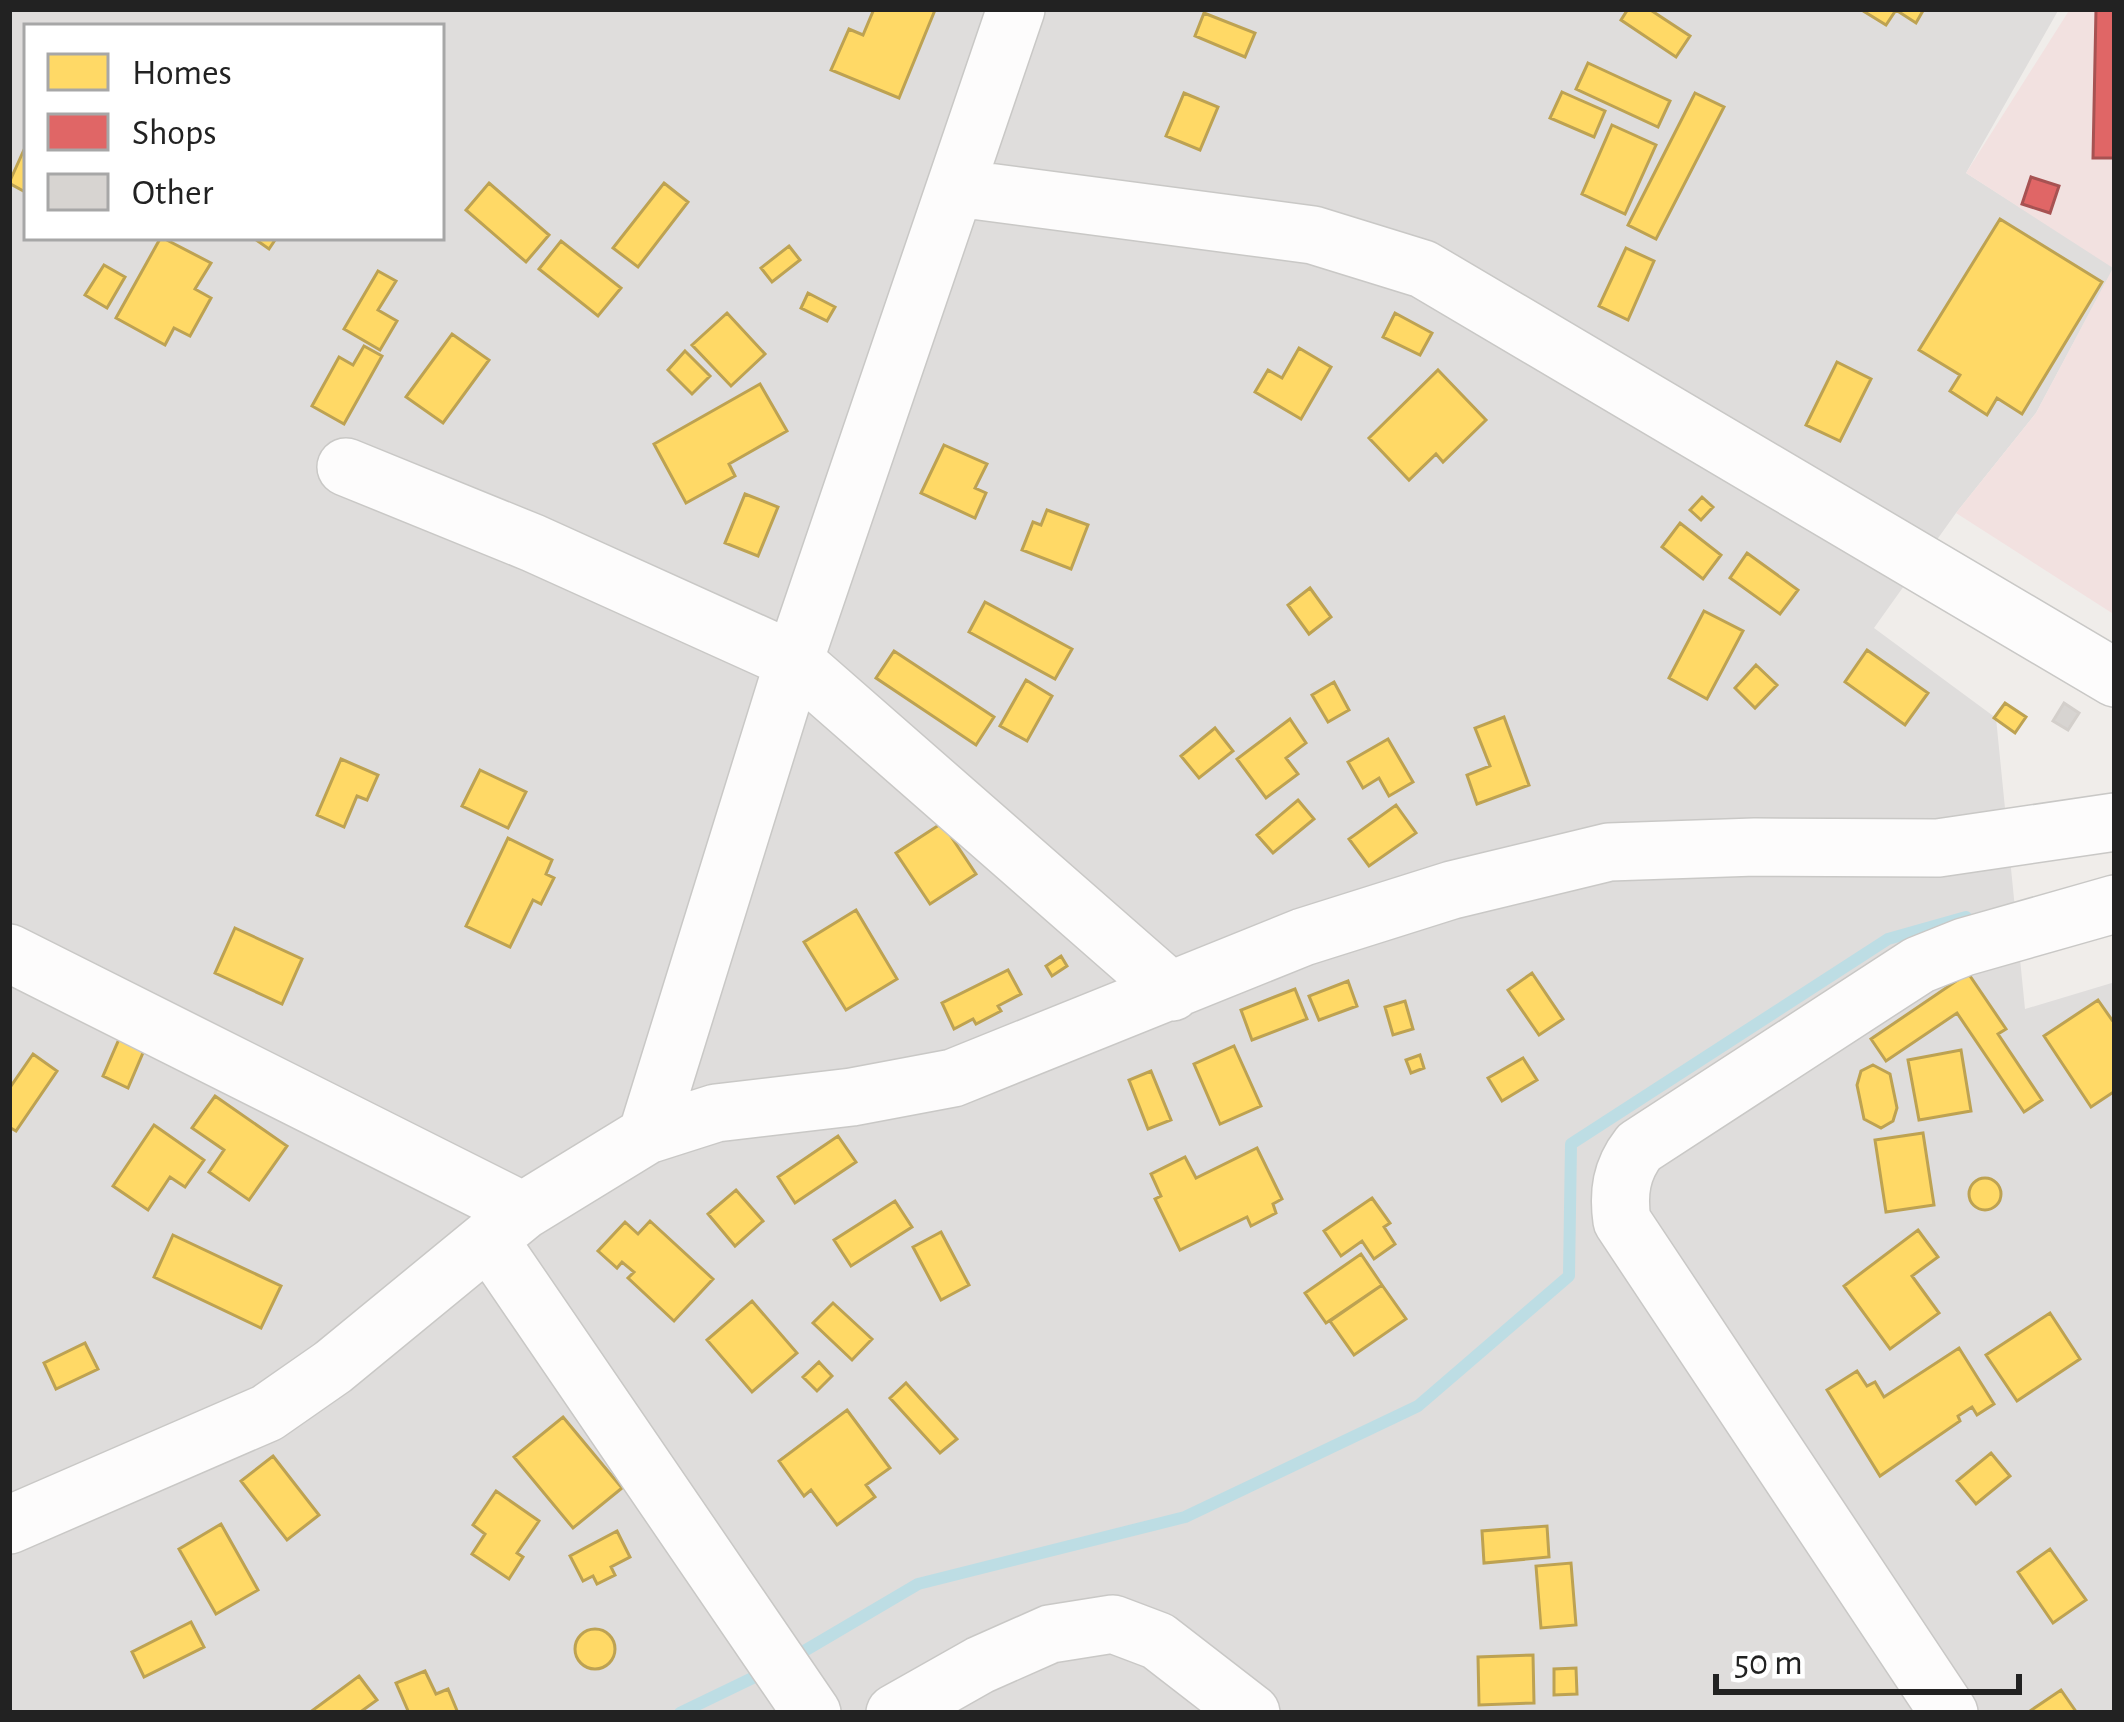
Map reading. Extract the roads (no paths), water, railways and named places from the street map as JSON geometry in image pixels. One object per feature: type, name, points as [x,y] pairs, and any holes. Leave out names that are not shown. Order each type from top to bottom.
[{"type":"street","points":[[647,1136],[794,662],[1016,9]]},
{"type":"street","points":[[957,188],[1313,235],[1423,269],[2115,678]]},
{"type":"street","points":[[346,467],[533,543],[794,662],[1172,992]]},
{"type":"street","points":[[9,1526],[267,1412],[333,1367],[506,1226],[647,1136],[716,1113],[852,1097],[952,1078],[1303,937],[1452,890],[1609,852],[1938,848],[2115,822]]},
{"type":"street","points":[[1949,1713],[1622,1221],[1619,1201],[1627,1162],[1639,1147],[1919,965],[2098,908],[2057,833]]},
{"type":"street","points":[[9,953],[506,1226],[812,1713]]},
{"type":"street","points":[[895,1713],[980,1665],[1049,1634],[1113,1624],[1158,1641],[1251,1713]]},
{"type":"waterway","points":[[794,1657],[918,1584],[1185,1517],[1418,1406],[1569,1276],[1571,1144],[1888,939],[1966,917]]},
{"type":"waterway","points":[[680,1713],[765,1672]]}]
